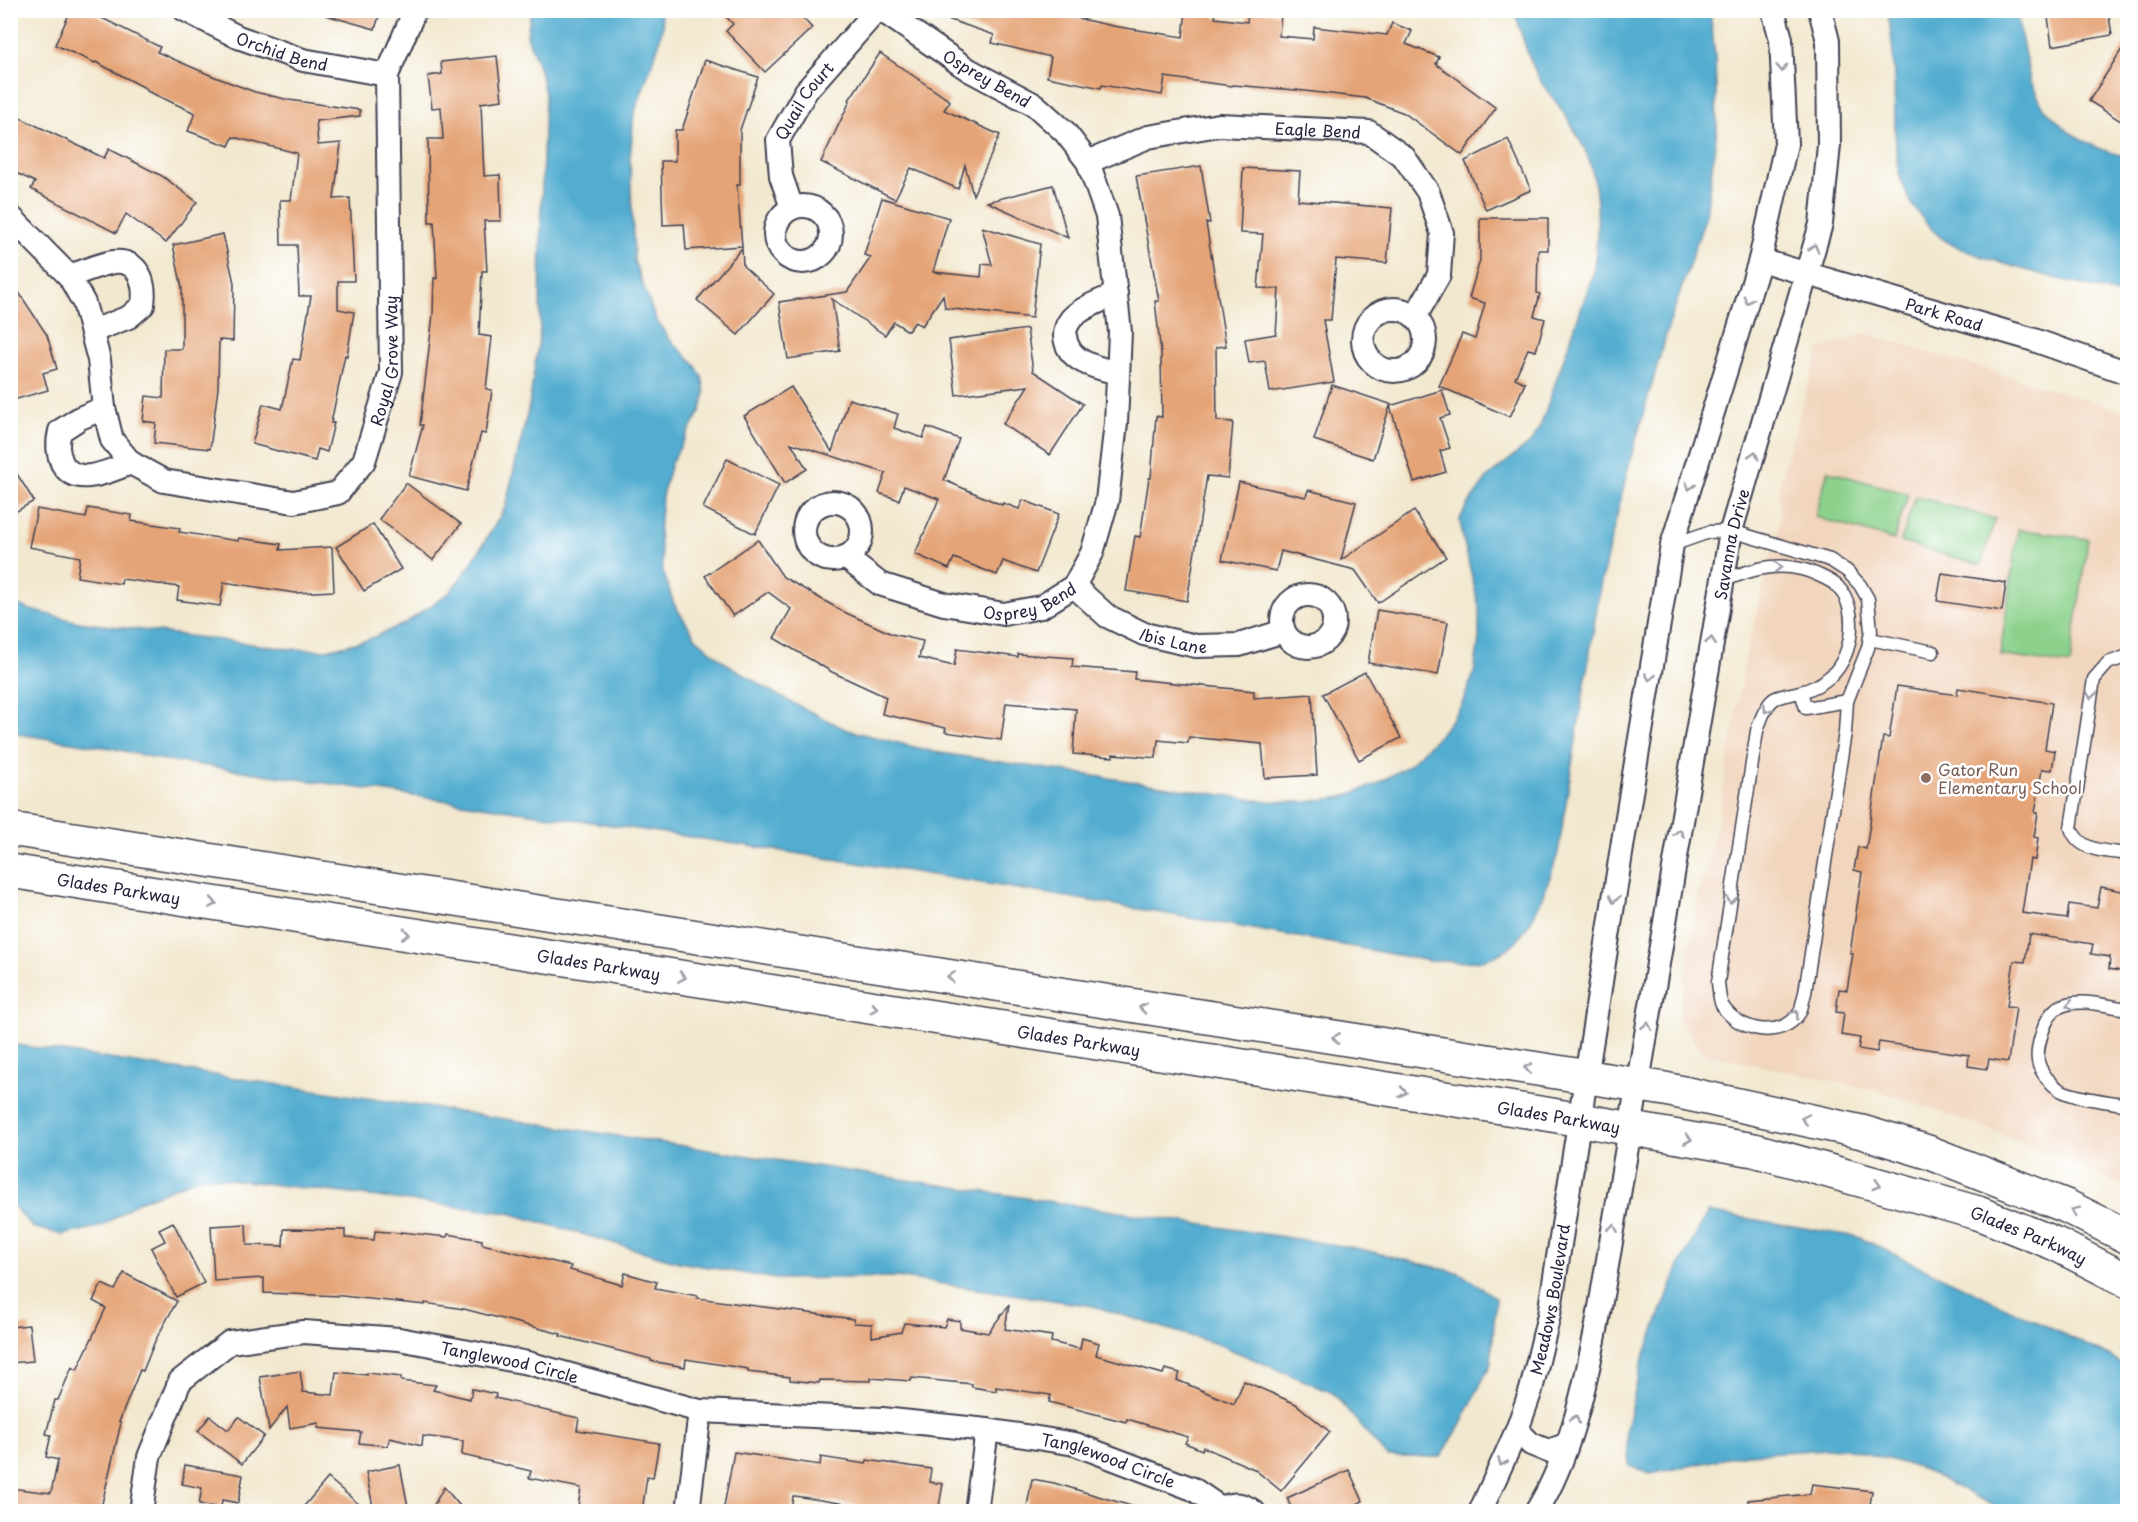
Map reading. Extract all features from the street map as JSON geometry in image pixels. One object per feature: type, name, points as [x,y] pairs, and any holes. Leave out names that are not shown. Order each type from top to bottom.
[{"type":"main road","points":[[10,830],[1638,1084],[1862,1132],[1928,1152],[2066,1206],[2127,1237]]},
{"type":"main road","name":"Glades Parkway","points":[[10,871],[1580,1120],[1754,1150],[1978,1213],[2056,1244],[2127,1281]]},
{"type":"street","name":"Orchid Bend","points":[[185,10],[238,37],[303,60],[387,75]]},
{"type":"street","name":"Royal Grove Way","points":[[10,216],[69,276],[84,303],[99,360],[104,408],[112,440],[131,463],[164,481],[294,502],[338,493],[364,460],[391,372],[387,75],[415,10]]},
{"type":"street","name":"Osprey Bend","points":[[845,557],[880,584],[944,604],[1004,614],[1041,607],[1074,586],[1092,553],[1107,501],[1116,423],[1120,332],[1116,294],[1107,216],[1088,162],[1065,132],[1035,105],[969,70],[879,10]]},
{"type":"street","name":"Quail Court","points":[[792,208],[781,176],[778,140],[806,92],[879,10]]},
{"type":"street","points":[[1586,1077],[1672,545],[1760,260],[1786,144],[1781,39],[1773,10]]},
{"type":"street","name":"Savanna Drive","points":[[1638,1084],[1731,531],[1821,224],[1829,145],[1828,41],[1820,10]]},
{"type":"street","name":"Eagle Bend","points":[[1088,162],[1148,136],[1219,124],[1369,132],[1404,157],[1428,192],[1442,233],[1439,275],[1415,318]]},
{"type":"street","name":"Park Road","points":[[1760,260],[2031,339],[2127,373]]},
{"type":"street","points":[[69,276],[115,262],[133,267],[141,278],[145,291],[143,305],[129,317],[93,331]]},
{"type":"street","points":[[1116,294],[1084,309],[1071,320],[1065,330],[1066,344],[1074,355],[1088,365],[1118,373]]},
{"type":"street","points":[[104,408],[80,418],[60,431],[57,441],[58,456],[66,470],[81,477],[97,475],[131,463]]},
{"type":"street","name":"Ibis Lane","points":[[1074,586],[1107,616],[1144,634],[1196,646],[1239,645],[1284,631]]},
{"type":"street","name":"Meadows Boulevard","points":[[1480,1512],[1517,1430],[1531,1390],[1549,1316],[1586,1077]]},
{"type":"street","points":[[1536,1512],[1546,1496],[1566,1445],[1585,1383],[1638,1084]]},
{"type":"street","name":"Tanglewood Circle","points":[[141,1512],[150,1456],[180,1381],[230,1342],[304,1332],[399,1339],[528,1363],[700,1411],[882,1419],[987,1430],[1075,1444],[1193,1489],[1219,1510],[1238,1504],[1254,1512]]},
{"type":"street","points":[[688,1512],[700,1411]]},
{"type":"street","points":[[976,1512],[987,1430]]},
{"type":"street","points":[[1517,1430],[1531,1444],[1548,1451],[1566,1445]]},
{"type":"lane","points":[[1672,545],[1710,532],[1731,531],[1830,560],[1847,571],[1860,585],[1868,599],[1871,615],[1870,639],[1861,670],[1847,700],[1845,732],[1805,993],[1800,1012],[1787,1023],[1767,1030],[1744,1025],[1731,1017],[1721,1003],[1718,982],[1757,731],[1762,716],[1773,700],[1816,687],[1833,674],[1850,644],[1851,623],[1848,605],[1838,586],[1802,569],[1777,566],[1753,568],[1722,581]]},
{"type":"lane","points":[[1870,639],[1933,652]]},
{"type":"lane","points":[[2125,658],[2108,663],[2094,679],[2071,828],[2084,847],[2127,854]]},
{"type":"lane","points":[[1802,692],[1806,708],[1847,700]]},
{"type":"lane","points":[[2127,1009],[2075,1002],[2057,1008],[2046,1022],[2040,1038],[2038,1064],[2059,1090],[2127,1105]]},
{"type":"shaded area","name":"Gator Run Elementary School","points":[[1865,333],[2127,412],[2127,1188],[2000,1133],[1876,1090],[1704,1054],[1678,1018],[1699,892],[1717,825],[1746,653],[1781,518],[1778,486],[1819,350]]},
{"type":"green space","points":[[1828,471],[1908,494],[1894,540],[1815,517]]},
{"type":"green space","points":[[1915,496],[1995,519],[1981,565],[1901,542]]},
{"type":"green space","points":[[2018,529],[2088,539],[2070,665],[2000,655]]},
{"type":"water","points":[[531,10],[660,11],[663,25],[658,47],[634,114],[630,159],[634,261],[656,320],[670,340],[693,362],[702,376],[705,393],[701,410],[671,463],[662,496],[659,532],[663,571],[674,604],[696,638],[724,662],[779,696],[847,730],[934,752],[1263,801],[1306,802],[1342,797],[1377,784],[1409,765],[1442,732],[1461,706],[1474,673],[1479,639],[1479,607],[1460,519],[1488,477],[1531,442],[1540,427],[1593,274],[1597,244],[1597,211],[1590,164],[1573,128],[1536,72],[1525,46],[1515,11],[1710,11],[1715,57],[1717,128],[1706,215],[1668,328],[1630,460],[1601,582],[1558,853],[1542,899],[1526,929],[1515,942],[1503,952],[1482,960],[1429,961],[954,878],[159,759],[111,748],[11,733],[11,602],[31,610],[79,622],[290,649],[326,650],[367,640],[404,624],[449,593],[471,564],[505,508],[529,406],[540,331],[545,95],[540,70],[527,36]]},
{"type":"water","points":[[1887,11],[2016,11],[2030,80],[2043,107],[2069,132],[2097,148],[2127,157],[2127,297],[2015,267],[1968,251],[1942,239],[1922,219],[1906,192],[1897,161],[1894,67]]},
{"type":"water","points":[[11,1044],[1356,1248],[1460,1273],[1496,1298],[1491,1363],[1461,1424],[1441,1457],[1387,1457],[1333,1393],[1220,1345],[1093,1306],[896,1277],[776,1279],[679,1262],[509,1213],[203,1176],[138,1202],[102,1226],[63,1235],[32,1227],[11,1203]]},
{"type":"water","points":[[1708,1212],[1858,1237],[2109,1356],[2127,1367],[2127,1511],[2004,1511],[1918,1467],[1845,1448],[1747,1454],[1650,1474],[1629,1466],[1626,1429],[1641,1364],[1679,1266]]},
{"type":"building","points":[[71,10],[86,10],[160,47],[157,52],[255,92],[289,100],[360,110],[360,116],[316,121],[318,145],[341,143],[334,199],[350,198],[354,281],[338,281],[338,309],[354,312],[327,452],[318,449],[315,461],[252,444],[263,404],[282,409],[293,359],[300,360],[311,296],[299,296],[297,245],[281,245],[280,200],[291,200],[297,153],[233,137],[229,146],[188,131],[195,113],[147,91],[96,62],[55,45]]},
{"type":"building","points":[[326,10],[381,10],[375,29],[325,15]]},
{"type":"building","points":[[720,10],[795,10],[812,28],[765,72],[726,31],[733,24]]},
{"type":"building","points":[[931,10],[1054,10],[1053,13],[1113,26],[1183,37],[1186,10],[1216,10],[1215,18],[1247,22],[1248,10],[1281,14],[1279,36],[1313,39],[1314,27],[1387,35],[1392,23],[1412,31],[1406,44],[1439,57],[1436,64],[1496,108],[1462,155],[1404,113],[1365,98],[1232,86],[1165,77],[1162,95],[1102,85],[1101,88],[1047,77],[1051,57],[992,43],[994,35],[930,13]]},
{"type":"building","points":[[2047,10],[2108,10],[2112,35],[2052,46]]},
{"type":"building","points":[[2127,41],[2127,125],[2089,101]]},
{"type":"building","points":[[880,53],[950,101],[944,110],[1000,135],[973,195],[965,165],[958,189],[911,168],[895,199],[821,162],[849,100]]},
{"type":"building","points":[[497,56],[502,100],[481,103],[484,176],[500,175],[501,221],[484,221],[487,271],[482,271],[479,335],[492,337],[486,389],[492,390],[486,434],[481,433],[466,491],[409,476],[423,425],[420,425],[433,314],[434,278],[437,279],[434,222],[429,222],[428,139],[443,139],[441,107],[432,108],[428,76],[442,74],[441,62]]},
{"type":"building","points":[[705,60],[758,77],[740,130],[740,185],[737,185],[742,246],[686,250],[684,224],[663,225],[661,161],[675,161],[675,130],[682,130]]},
{"type":"building","points":[[10,113],[104,158],[109,149],[162,176],[197,202],[166,243],[126,214],[116,233],[31,189],[35,182],[10,170]]},
{"type":"building","points":[[1508,139],[1531,190],[1486,210],[1465,161]]},
{"type":"building","points":[[1201,166],[1210,223],[1206,223],[1226,346],[1216,347],[1217,421],[1233,422],[1228,478],[1207,476],[1187,601],[1126,591],[1135,536],[1140,537],[1149,478],[1151,478],[1156,416],[1162,417],[1161,354],[1155,301],[1159,301],[1136,176]]},
{"type":"building","points":[[1243,168],[1300,171],[1298,200],[1392,208],[1387,263],[1336,259],[1331,320],[1323,320],[1334,382],[1270,392],[1265,361],[1249,363],[1245,339],[1276,334],[1279,289],[1258,288],[1263,234],[1240,233]]},
{"type":"building","points":[[1053,185],[1068,238],[987,202]]},
{"type":"building","points":[[882,198],[949,218],[933,272],[981,277],[982,264],[992,265],[982,227],[1040,244],[1032,318],[945,308],[943,295],[922,326],[915,322],[908,331],[894,322],[885,335],[832,299],[840,351],[788,359],[779,302],[847,292],[871,257],[864,255]]},
{"type":"building","points":[[1480,218],[1548,218],[1548,250],[1538,250],[1537,293],[1540,294],[1534,316],[1545,319],[1536,351],[1528,349],[1515,378],[1525,383],[1510,417],[1439,386],[1462,334],[1475,339],[1485,303],[1469,298],[1480,260]]},
{"type":"building","points":[[223,234],[234,283],[233,341],[219,340],[218,388],[210,449],[154,443],[156,423],[143,421],[146,396],[163,398],[164,349],[182,349],[182,288],[173,245]]},
{"type":"building","points":[[742,248],[743,266],[774,294],[738,335],[697,300]]},
{"type":"building","points":[[10,279],[47,335],[57,369],[43,373],[48,390],[10,401]]},
{"type":"building","points":[[1027,329],[1033,371],[1083,404],[1050,455],[1003,424],[1028,386],[956,395],[949,340]]},
{"type":"building","points":[[1332,385],[1390,404],[1373,459],[1314,440]]},
{"type":"building","points":[[791,387],[832,452],[849,399],[898,414],[894,428],[923,438],[927,427],[959,439],[944,480],[1002,505],[1003,503],[1019,509],[1023,500],[1059,514],[1036,573],[1003,561],[997,575],[954,558],[949,569],[915,554],[939,499],[904,486],[899,500],[879,493],[886,473],[791,443],[807,469],[785,483],[744,416]]},
{"type":"building","points":[[1442,390],[1450,415],[1440,418],[1450,448],[1440,451],[1446,472],[1414,482],[1390,406]]},
{"type":"building","points":[[727,459],[779,485],[755,534],[703,508]]},
{"type":"building","points":[[10,463],[34,501],[10,515]]},
{"type":"building","points":[[1239,482],[1306,497],[1308,490],[1356,502],[1341,560],[1414,511],[1446,557],[1378,603],[1355,570],[1281,551],[1276,571],[1222,560]]},
{"type":"building","points":[[406,483],[461,524],[433,560],[379,519]]},
{"type":"building","points":[[88,508],[132,515],[131,521],[180,528],[179,532],[238,541],[239,538],[281,544],[280,550],[332,547],[334,591],[295,593],[224,582],[220,606],[177,600],[179,587],[122,579],[121,584],[77,577],[80,557],[29,547],[37,509],[86,518]]},
{"type":"building","points":[[373,524],[401,569],[364,591],[336,547]]},
{"type":"building","points":[[758,540],[783,577],[842,611],[892,634],[923,641],[919,658],[954,666],[957,649],[1018,657],[1018,654],[1073,658],[1072,667],[1135,672],[1134,679],[1254,691],[1254,698],[1312,694],[1317,775],[1265,778],[1262,744],[1189,737],[1188,743],[1158,740],[1156,758],[1113,754],[1113,757],[1073,754],[1076,709],[1006,703],[1001,740],[945,732],[946,728],[882,714],[886,697],[832,672],[774,638],[791,609],[768,592],[733,616],[705,576]]},
{"type":"building","points":[[1942,573],[2006,583],[2002,611],[1937,601]]},
{"type":"building","points":[[1377,610],[1448,622],[1438,675],[1368,663]]},
{"type":"building","points":[[1365,672],[1401,738],[1359,760],[1323,694]]},
{"type":"building","points":[[1897,686],[1957,695],[1958,688],[2052,703],[2045,749],[2055,751],[2052,770],[2042,769],[2035,813],[2038,813],[2034,837],[2038,838],[2035,860],[2030,859],[2022,913],[2067,919],[2069,904],[2097,908],[2101,887],[2127,892],[2127,972],[2109,969],[2110,957],[2091,954],[2093,944],[2029,934],[2025,962],[2014,961],[2007,1006],[2016,1007],[2008,1062],[1989,1059],[1987,1069],[1968,1066],[1969,1055],[1879,1042],[1877,1052],[1858,1049],[1860,1038],[1841,1035],[1844,1013],[1836,1012],[1839,989],[1847,990],[1862,872],[1854,870],[1858,847],[1866,849],[1883,737],[1889,738]]},
{"type":"building","points":[[173,1222],[204,1283],[176,1297],[151,1248],[165,1241],[159,1229]]},
{"type":"building","points":[[246,1224],[247,1245],[283,1246],[284,1229],[345,1230],[345,1238],[374,1240],[375,1231],[447,1237],[448,1234],[482,1240],[482,1244],[571,1266],[570,1270],[622,1285],[625,1273],[657,1282],[655,1288],[698,1296],[697,1298],[853,1319],[854,1323],[872,1324],[872,1337],[901,1332],[904,1323],[944,1327],[947,1319],[960,1321],[960,1328],[988,1333],[1009,1305],[1005,1329],[1052,1336],[1051,1342],[1080,1349],[1082,1338],[1099,1343],[1096,1355],[1163,1374],[1165,1369],[1180,1373],[1177,1380],[1234,1404],[1244,1381],[1296,1404],[1330,1432],[1281,1491],[1254,1469],[1203,1447],[1202,1450],[1185,1443],[1188,1437],[1127,1419],[1126,1422],[1049,1402],[1051,1395],[996,1387],[996,1391],[972,1387],[972,1384],[912,1378],[911,1381],[871,1378],[871,1381],[820,1380],[819,1383],[790,1380],[790,1377],[748,1372],[748,1369],[686,1359],[685,1367],[651,1361],[651,1359],[464,1309],[425,1303],[425,1305],[342,1296],[264,1293],[264,1278],[214,1281],[211,1226]]},
{"type":"building","points":[[124,1273],[177,1301],[155,1341],[143,1371],[140,1370],[119,1422],[121,1423],[100,1512],[10,1512],[10,1488],[51,1493],[58,1460],[46,1457],[51,1435],[46,1434],[55,1400],[58,1400],[72,1367],[77,1370],[106,1308],[93,1301],[102,1284],[115,1290]]},
{"type":"building","points":[[29,1325],[33,1361],[10,1363],[10,1327]]},
{"type":"building","points":[[300,1371],[303,1392],[333,1395],[336,1372],[401,1377],[401,1381],[436,1385],[433,1390],[470,1399],[472,1389],[496,1394],[495,1398],[579,1418],[577,1430],[659,1443],[653,1478],[647,1477],[642,1512],[608,1512],[578,1507],[581,1488],[529,1478],[531,1471],[462,1455],[463,1441],[423,1436],[422,1446],[390,1438],[387,1446],[359,1443],[361,1432],[318,1428],[319,1423],[290,1428],[287,1407],[269,1430],[260,1377]]},
{"type":"building","points":[[210,1416],[228,1430],[239,1417],[264,1436],[242,1464],[198,1431]]},
{"type":"building","points":[[734,1452],[820,1465],[821,1457],[866,1464],[867,1460],[931,1469],[929,1482],[943,1484],[938,1512],[858,1512],[859,1506],[793,1496],[791,1512],[723,1512]]},
{"type":"building","points":[[185,1465],[243,1475],[238,1503],[222,1500],[221,1508],[199,1504],[202,1488],[182,1484]]},
{"type":"building","points":[[400,1465],[409,1512],[374,1512],[366,1472]]},
{"type":"building","points":[[1349,1470],[1363,1501],[1340,1512],[1293,1512],[1287,1498]]},
{"type":"building","points":[[328,1478],[368,1512],[299,1512]]},
{"type":"building","points":[[1032,1479],[1054,1483],[1135,1507],[1134,1512],[1026,1512]]},
{"type":"building","points":[[1812,1484],[1872,1491],[1869,1512],[1748,1512],[1748,1500],[1810,1494]]},
{"type":"building","points":[[444,1487],[465,1512],[430,1512]]},
{"type":"place","name":"Gator Run Elementary School","points":[[1926,778]]}]
